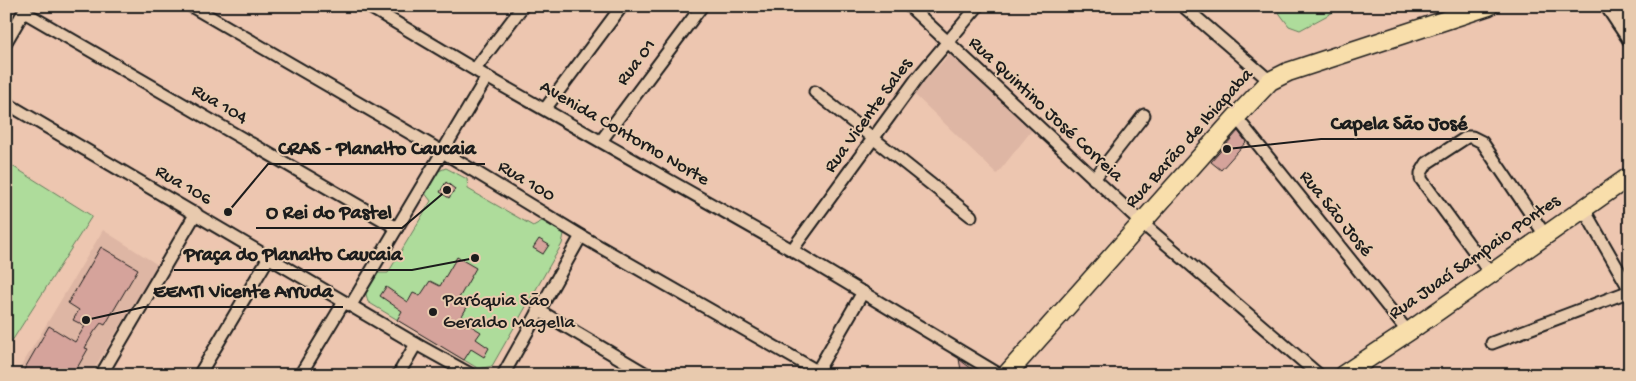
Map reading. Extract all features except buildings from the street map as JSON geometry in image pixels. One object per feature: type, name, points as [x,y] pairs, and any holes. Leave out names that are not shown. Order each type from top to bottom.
[{"type":"main road","name":"Rua Barão de Ibiapaba","points":[[1006,375],[1270,81],[1288,72],[1489,6]]},
{"type":"main road","name":"Rua Juací Sampaio Pontes","points":[[1343,375],[1408,332],[1630,176]]},
{"type":"street","name":"Rua 100","points":[[191,6],[441,151],[581,236],[819,373]]},
{"type":"street","name":"Avenida Contorno Norte","points":[[368,6],[487,77],[792,250],[1000,375]]},
{"type":"street","points":[[475,69],[523,6]]},
{"type":"street","points":[[545,109],[622,6]]},
{"type":"street","name":"Rua 01","points":[[601,141],[702,6]]},
{"type":"street","name":"Rua Quintino José Correia","points":[[909,6],[1142,223],[1319,375]]},
{"type":"street","name":"Rua Vicente Sales","points":[[792,250],[946,42],[978,6]]},
{"type":"street","points":[[1182,6],[1270,81]]},
{"type":"street","points":[[1606,6],[1630,42]]},
{"type":"street","points":[[1618,24],[1628,6]]},
{"type":"street","points":[[6,42],[26,9]]},
{"type":"street","name":"Rua 104","points":[[26,9],[397,228]]},
{"type":"street","points":[[300,375],[397,228],[441,151],[487,77]]},
{"type":"street","points":[[815,92],[971,216]]},
{"type":"street","name":"Rua 106","points":[[6,103],[472,375]]},
{"type":"street","points":[[1094,179],[1144,115]]},
{"type":"street","name":"Rua São José","points":[[1236,117],[1408,332]]},
{"type":"street","points":[[1490,273],[1421,179],[1421,172],[1427,163],[1467,137],[1476,138],[1482,142],[1546,235]]},
{"type":"street","points":[[1492,343],[1630,290],[1583,208]]},
{"type":"street","points":[[101,375],[196,213]]},
{"type":"street","points":[[503,375],[581,236]]},
{"type":"street","points":[[198,375],[269,257]]},
{"type":"street","points":[[819,373],[863,292]]},
{"type":"street","points":[[538,310],[648,375]]},
{"type":"street","points":[[398,375],[416,344]]},
{"type":"shaded area","points":[[951,53],[1032,130],[997,174],[913,93]]},
{"type":"shaded area","points":[[103,230],[158,265],[90,375],[16,375]]},
{"type":"green space","points":[[1274,6],[1339,6],[1337,10],[1300,30],[1289,26]]},
{"type":"green space","points":[[6,162],[92,216],[10,344],[6,342]]},
{"type":"green space","points":[[446,168],[467,179],[468,189],[533,226],[542,221],[564,234],[562,244],[492,366],[479,369],[368,302],[365,290],[375,273],[388,273],[431,201],[424,192],[436,172]]},
{"type":"place","name":"Capela São José","points":[[1227,149]]},
{"type":"place","name":"O Rei do Pastel","points":[[447,190]]},
{"type":"place","name":"CRAS - Planalto Caucaia","points":[[228,212]]},
{"type":"place","name":"Praça do Planalto Caucaia","points":[[475,258]]},
{"type":"place","name":"Paróquia São Geraldo Magella","points":[[433,312]]},
{"type":"place","name":"EEMTI Vicente Arruda","points":[[86,320]]}]
